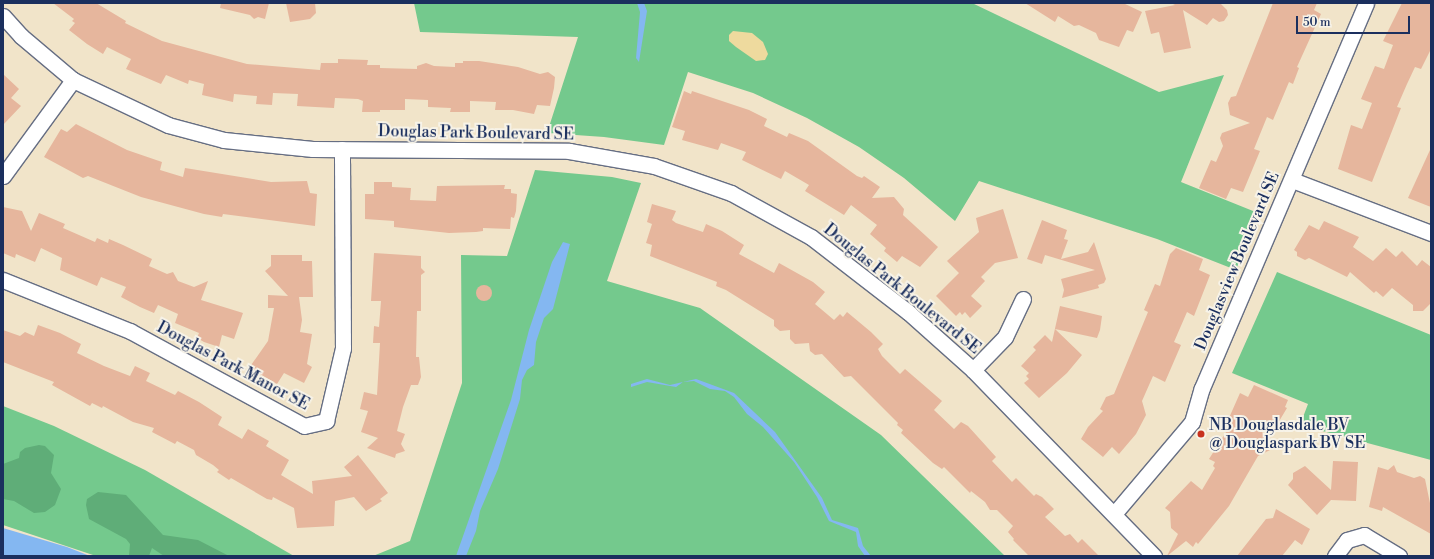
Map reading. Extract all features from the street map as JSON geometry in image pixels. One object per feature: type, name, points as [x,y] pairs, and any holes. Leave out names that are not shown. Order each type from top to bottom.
[{"type":"street","name":"Douglasview Boulevard SE","points":[[1114,514],[1192,422],[1202,388],[1292,180],[1366,3]]},
{"type":"street","name":"Douglas Park Boulevard SE","points":[[3,16],[21,36],[73,80],[168,125],[224,140],[277,147],[569,151],[654,166],[731,193],[811,237],[908,312],[973,370],[1154,556]]},
{"type":"street","points":[[3,176],[73,80]]},
{"type":"street","name":"Douglas Park Manor SE","points":[[3,280],[130,331],[304,426],[326,421],[344,348],[342,149]]},
{"type":"street","points":[[1292,180],[1431,233]]},
{"type":"street","points":[[973,370],[1005,337],[1023,299]]},
{"type":"street","points":[[1335,556],[1347,540],[1364,535],[1399,556]]},
{"type":"green space","points":[[414,3],[972,3],[1159,92],[1224,75],[1181,182],[1258,213],[1236,270],[1157,239],[979,181],[955,221],[904,178],[859,147],[807,118],[753,93],[688,72],[664,145],[604,137],[547,133],[578,37],[420,32]]},
{"type":"green space","points":[[535,170],[612,177],[641,183],[607,281],[700,308],[881,435],[1005,556],[373,556],[410,541],[462,383],[461,255],[507,256]]},
{"type":"green space","points":[[1277,272],[1431,335],[1431,460],[1300,425],[1308,404],[1232,373]]},
{"type":"green space","points":[[3,406],[54,426],[145,470],[294,556],[96,556],[3,525]]},
{"type":"green space","points":[[39,445],[45,446],[54,455],[51,473],[61,489],[55,505],[45,512],[34,513],[14,501],[3,499],[3,464],[19,458],[20,452],[25,448]]},
{"type":"green space","points":[[98,492],[126,495],[163,535],[198,540],[229,556],[164,556],[152,548],[149,556],[129,556],[130,544],[126,539],[89,519],[86,505],[87,499]]},
{"type":"sand","points":[[733,31],[752,33],[763,42],[768,54],[765,60],[756,61],[729,41],[729,35]]},
{"type":"water","points":[[637,3],[644,3],[647,11],[639,62],[636,58],[640,12]]},
{"type":"water","points":[[563,242],[570,244],[553,309],[544,318],[536,342],[534,365],[527,370],[522,380],[520,399],[498,469],[480,511],[476,531],[466,556],[456,556],[511,400],[529,330],[552,262]]},
{"type":"water","points":[[647,379],[670,385],[683,382],[676,387],[647,382],[631,387],[631,384]]},
{"type":"water","points":[[696,379],[734,393],[775,432],[822,498],[832,520],[858,528],[863,546],[871,556],[865,556],[858,546],[856,532],[829,521],[817,497],[794,462],[763,427],[747,414],[734,397],[725,391],[710,389],[694,381],[683,382]]},
{"type":"water","points":[[3,528],[67,547],[90,556],[3,556]]},
{"type":"building","points":[[53,3],[96,3],[126,21],[125,23],[162,41],[247,64],[320,70],[321,63],[338,63],[338,59],[368,60],[367,65],[380,65],[380,68],[417,69],[417,66],[426,63],[434,66],[455,67],[455,63],[463,63],[463,61],[479,61],[518,67],[540,74],[548,72],[555,77],[554,88],[550,106],[537,105],[534,114],[513,110],[495,110],[496,102],[470,101],[470,112],[450,112],[451,108],[428,107],[428,100],[405,99],[405,110],[362,112],[363,101],[358,99],[335,98],[334,108],[297,106],[298,94],[273,93],[272,105],[256,104],[257,96],[234,94],[233,102],[202,95],[204,84],[189,80],[188,84],[166,75],[161,84],[126,69],[131,59],[107,47],[103,54],[87,44],[69,30],[75,23],[72,21],[74,19]]},
{"type":"building","points":[[221,3],[269,3],[265,19],[258,17],[254,19],[250,15],[220,8]]},
{"type":"building","points":[[286,3],[315,3],[316,13],[310,19],[290,22]]},
{"type":"building","points":[[1025,3],[1123,3],[1142,12],[1133,32],[1127,30],[1119,47],[1099,40],[1096,33],[1079,25],[1074,26],[1058,16],[1055,22]]},
{"type":"building","points":[[1171,3],[1220,3],[1227,10],[1228,15],[1224,21],[1219,22],[1213,18],[1207,25],[1183,10],[1191,48],[1164,53],[1159,32],[1151,34],[1145,11],[1175,5]]},
{"type":"building","points":[[1273,3],[1317,3],[1314,10],[1321,14],[1297,67],[1299,68],[1293,84],[1289,82],[1273,120],[1267,117],[1254,149],[1260,151],[1243,192],[1231,188],[1226,199],[1199,188],[1211,160],[1216,162],[1223,146],[1220,138],[1222,133],[1250,123],[1230,115],[1228,103],[1231,97],[1236,96]]},
{"type":"building","points":[[1402,3],[1431,3],[1431,49],[1421,69],[1415,67],[1407,84],[1397,107],[1401,108],[1372,182],[1338,169],[1351,125],[1362,129],[1372,103],[1361,99],[1375,66],[1384,69],[1393,45],[1383,41]]},
{"type":"building","points":[[3,74],[19,89],[11,98],[21,106],[3,125]]},
{"type":"building","points":[[684,91],[691,94],[692,91],[749,110],[767,119],[764,126],[787,137],[789,133],[808,141],[857,176],[862,178],[864,176],[880,187],[872,198],[894,197],[904,209],[903,215],[938,247],[920,267],[902,256],[897,262],[884,251],[886,248],[870,234],[877,225],[851,205],[844,215],[805,191],[809,185],[785,171],[781,179],[742,160],[746,152],[721,143],[718,150],[682,140],[685,131],[672,127]]},
{"type":"building","points":[[76,124],[127,150],[162,162],[160,170],[183,177],[185,168],[271,182],[307,181],[310,193],[317,194],[315,226],[223,214],[222,217],[204,214],[141,197],[88,176],[83,178],[44,157],[61,129],[67,132]]},
{"type":"building","points":[[1431,150],[1431,207],[1408,198]]},
{"type":"building","points":[[374,182],[392,182],[392,187],[411,188],[410,200],[436,201],[437,186],[505,185],[504,189],[511,189],[511,193],[517,194],[516,211],[514,218],[511,217],[510,229],[483,228],[483,231],[449,233],[394,227],[394,221],[365,219],[365,194],[374,194]]},
{"type":"building","points":[[652,204],[676,211],[672,220],[676,223],[703,232],[706,224],[722,231],[744,245],[739,254],[774,273],[779,263],[813,282],[825,292],[815,304],[834,320],[840,314],[843,317],[847,312],[871,332],[883,344],[878,349],[882,356],[900,374],[905,369],[942,401],[934,410],[954,429],[961,422],[968,426],[996,457],[992,461],[1012,482],[1016,478],[1034,496],[1036,494],[1042,497],[1054,509],[1045,517],[1065,536],[1070,534],[1078,543],[1082,539],[1099,556],[1029,556],[1013,540],[1014,539],[1008,532],[1013,526],[997,510],[990,510],[985,502],[971,491],[970,493],[944,467],[942,469],[933,463],[901,433],[903,430],[897,425],[898,423],[851,376],[844,377],[822,354],[815,355],[810,351],[809,343],[795,344],[790,339],[790,330],[780,331],[774,326],[774,320],[726,290],[716,286],[717,282],[650,256],[652,245],[646,243],[652,224],[647,222]]},
{"type":"building","points":[[3,207],[22,211],[31,231],[39,213],[65,224],[63,228],[95,242],[97,238],[108,243],[109,239],[152,259],[149,266],[167,274],[173,272],[178,281],[194,287],[208,281],[201,300],[243,313],[234,339],[222,335],[219,347],[204,342],[197,338],[199,333],[175,323],[178,314],[158,305],[154,313],[140,307],[121,297],[126,287],[101,277],[97,286],[60,270],[62,258],[41,248],[35,262],[16,254],[15,258],[3,253]]},
{"type":"building","points":[[1003,209],[1018,258],[995,263],[981,277],[985,281],[971,296],[982,306],[970,318],[965,312],[962,315],[960,312],[956,316],[936,296],[959,273],[947,261],[979,232],[976,218]]},
{"type":"building","points":[[1042,220],[1067,230],[1064,239],[1068,240],[1061,259],[1088,252],[1094,242],[1106,279],[1104,283],[1098,285],[1099,288],[1062,298],[1064,290],[1061,279],[1095,270],[1045,255],[1042,264],[1027,259]]},
{"type":"building","points":[[1324,221],[1359,237],[1353,247],[1373,261],[1386,248],[1396,257],[1402,251],[1417,266],[1422,260],[1431,267],[1431,303],[1423,311],[1413,311],[1413,305],[1392,288],[1383,297],[1376,291],[1374,293],[1350,272],[1347,277],[1309,258],[1305,260],[1297,256],[1297,252],[1294,250],[1309,225],[1319,230]]},
{"type":"building","points":[[1176,248],[1203,259],[1199,270],[1210,275],[1194,316],[1187,312],[1174,342],[1181,345],[1165,382],[1153,376],[1142,401],[1146,415],[1136,434],[1119,454],[1112,447],[1103,457],[1081,439],[1088,427],[1103,411],[1100,409],[1106,397],[1114,394],[1148,312],[1144,310],[1155,284],[1160,286],[1170,254]]},
{"type":"building","points":[[374,253],[421,256],[421,268],[425,272],[421,275],[421,311],[417,311],[416,357],[419,357],[421,377],[418,385],[411,385],[403,407],[397,431],[405,434],[401,444],[405,451],[396,454],[395,458],[367,448],[378,438],[361,432],[368,411],[360,409],[364,392],[377,395],[380,343],[373,343],[374,326],[379,327],[381,301],[371,301]]},
{"type":"building","points":[[271,255],[302,255],[302,261],[312,261],[313,297],[299,297],[302,320],[300,332],[312,334],[307,364],[312,367],[304,383],[284,373],[277,384],[249,368],[268,341],[274,308],[268,308],[268,295],[288,296],[265,271],[271,266]]},
{"type":"building","points":[[484,285],[491,290],[492,293],[487,300],[484,301],[477,296],[476,293],[481,286]]},
{"type":"building","points":[[1060,306],[1102,316],[1100,330],[1097,338],[1055,329],[1082,355],[1067,373],[1039,398],[1024,383],[1029,379],[1026,376],[1029,373],[1021,366],[1036,350],[1033,347],[1045,335],[1052,342]]},
{"type":"building","points":[[38,325],[60,333],[81,344],[77,353],[104,366],[130,376],[135,366],[150,373],[146,381],[175,395],[178,391],[199,402],[222,417],[218,425],[242,439],[248,429],[269,441],[266,446],[289,460],[281,475],[313,494],[312,481],[352,476],[344,467],[358,455],[388,493],[380,499],[382,501],[366,511],[354,497],[335,501],[334,526],[297,528],[294,508],[273,497],[272,500],[267,499],[231,478],[229,480],[217,472],[219,470],[213,465],[196,455],[194,450],[177,441],[175,444],[152,432],[154,428],[133,422],[103,406],[102,408],[92,403],[90,406],[52,385],[54,382],[3,362],[3,330],[20,336],[25,332],[34,336]]},
{"type":"building","points":[[1254,385],[1288,400],[1285,407],[1287,408],[1275,428],[1257,420],[1270,450],[1258,456],[1229,506],[1198,544],[1196,542],[1193,547],[1186,541],[1167,556],[1178,534],[1171,528],[1170,512],[1165,508],[1191,481],[1202,490],[1215,468],[1213,466],[1215,462],[1209,459],[1228,429],[1225,427],[1240,393],[1248,397]]},
{"type":"building","points":[[1333,461],[1358,462],[1356,501],[1331,500],[1317,515],[1288,485],[1293,479],[1293,473],[1305,466],[1331,490]]},
{"type":"building","points":[[1394,465],[1397,472],[1414,478],[1420,476],[1425,479],[1431,508],[1431,534],[1383,507],[1382,511],[1369,507],[1378,467],[1388,470]]},
{"type":"building","points":[[1276,509],[1310,529],[1302,545],[1295,540],[1282,556],[1237,556],[1266,519],[1273,518]]},
{"type":"place","name":"NB Douglasdale BV @ Douglaspark BV SE","points":[[1201,434]]}]
